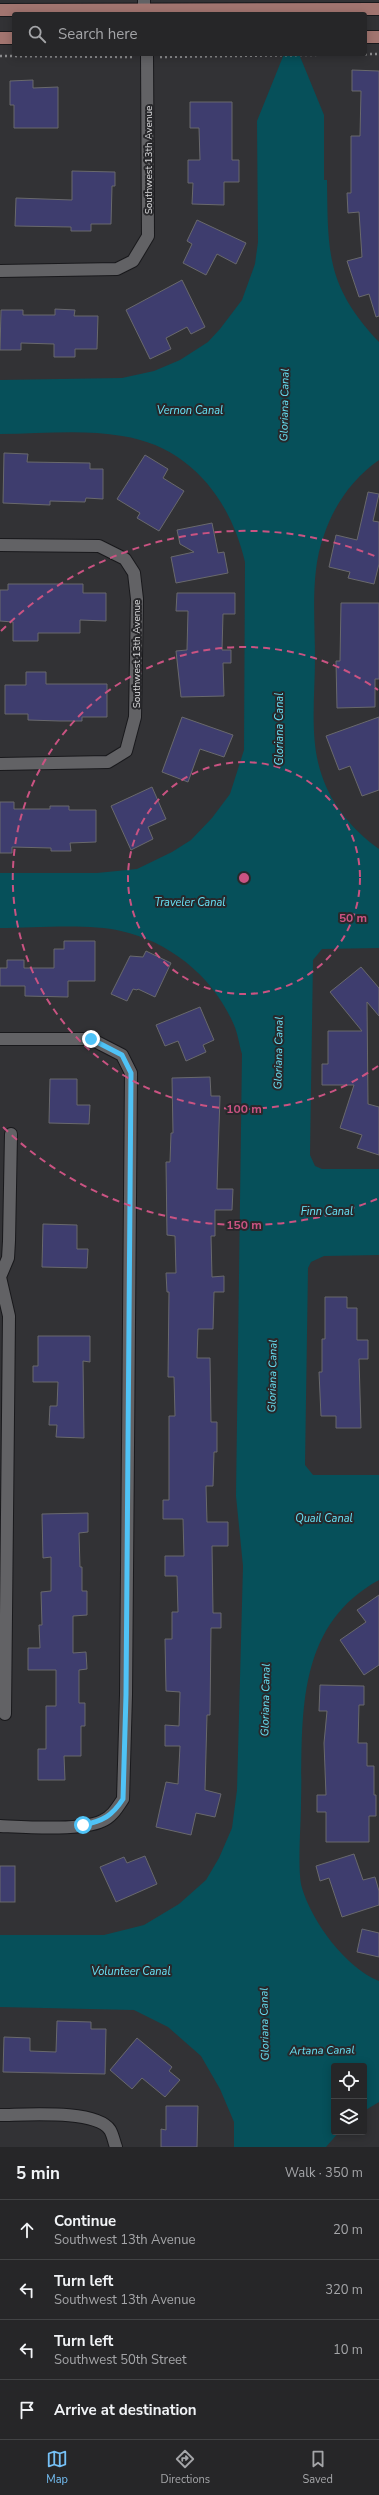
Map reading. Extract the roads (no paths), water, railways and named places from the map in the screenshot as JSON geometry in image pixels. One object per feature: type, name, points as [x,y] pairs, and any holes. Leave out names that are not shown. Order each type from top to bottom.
[{"type":"main road","points":[[0,10],[144,5],[331,11],[379,9]]},
{"type":"main road","points":[[367,37],[379,37]]},
{"type":"main road","points":[[0,38],[12,38]]},
{"type":"street","name":"Southwest 13th Avenue","points":[[0,271],[117,269],[133,262],[148,236],[147,56]]},
{"type":"street","name":"Southwest 13th Avenue","points":[[0,545],[99,546],[125,559],[134,573],[137,599],[136,717],[126,751],[108,762],[0,764]]},
{"type":"street","points":[[0,1039],[91,1039],[122,1055],[131,1073],[125,1772],[123,1799],[115,1812],[102,1822],[83,1825],[0,1826]]},
{"type":"street","points":[[5,1714],[2,1589],[9,1316],[0,1277],[8,1258],[11,1134]]},
{"type":"street","points":[[0,2115],[72,2116],[96,2119],[109,2129],[116,2147]]},
{"type":"water","points":[[283,56],[300,56],[324,115],[324,180],[327,180],[328,228],[334,267],[340,285],[349,303],[362,322],[379,342],[379,460],[353,484],[333,513],[320,550],[314,596],[314,733],[318,762],[326,787],[338,808],[361,834],[379,849],[379,948],[322,949],[313,960],[310,1155],[315,1166],[322,1169],[379,1169],[379,1255],[324,1256],[311,1262],[308,1268],[305,1465],[313,1475],[379,1475],[379,1580],[351,1600],[331,1623],[317,1650],[308,1678],[304,1709],[299,1859],[302,1888],[314,1915],[332,1942],[354,1966],[379,1981],[379,2102],[367,2109],[367,2063],[331,2063],[331,2135],[336,2135],[326,2147],[234,2147],[234,2122],[220,2089],[201,2056],[168,2027],[134,2010],[0,2007],[0,1935],[104,1935],[144,1925],[179,1904],[206,1880],[219,1858],[232,1828],[237,1790],[243,1566],[236,1496],[242,1054],[237,1032],[215,992],[189,964],[157,944],[139,936],[121,931],[93,927],[61,926],[0,928],[0,873],[97,873],[137,869],[172,852],[191,840],[212,818],[230,794],[244,750],[245,562],[229,517],[217,497],[203,479],[186,463],[167,451],[146,442],[122,436],[76,432],[0,434],[0,380],[122,378],[154,371],[180,360],[208,342],[242,300],[255,264],[258,242],[257,121]]},
{"type":"water label","name":"Gloriana Canal","points":[[284,405]]},
{"type":"water label","name":"Vernon Canal","points":[[190,410]]},
{"type":"water label","name":"Gloriana Canal","points":[[279,729]]},
{"type":"water label","name":"Traveler Canal","points":[[190,902]]},
{"type":"water label","name":"Gloriana Canal","points":[[278,1053]]},
{"type":"water label","name":"Finn Canal","points":[[327,1211]]},
{"type":"water label","name":"Gloriana Canal","points":[[272,1376]]},
{"type":"water label","name":"Quail Canal","points":[[324,1518]]},
{"type":"water label","name":"Gloriana Canal","points":[[265,1700]]},
{"type":"water label","name":"Volunteer Canal","points":[[131,1971]]},
{"type":"water label","name":"Gloriana Canal","points":[[264,2024]]},
{"type":"water label","name":"Artana Canal","points":[[322,2050]]}]
